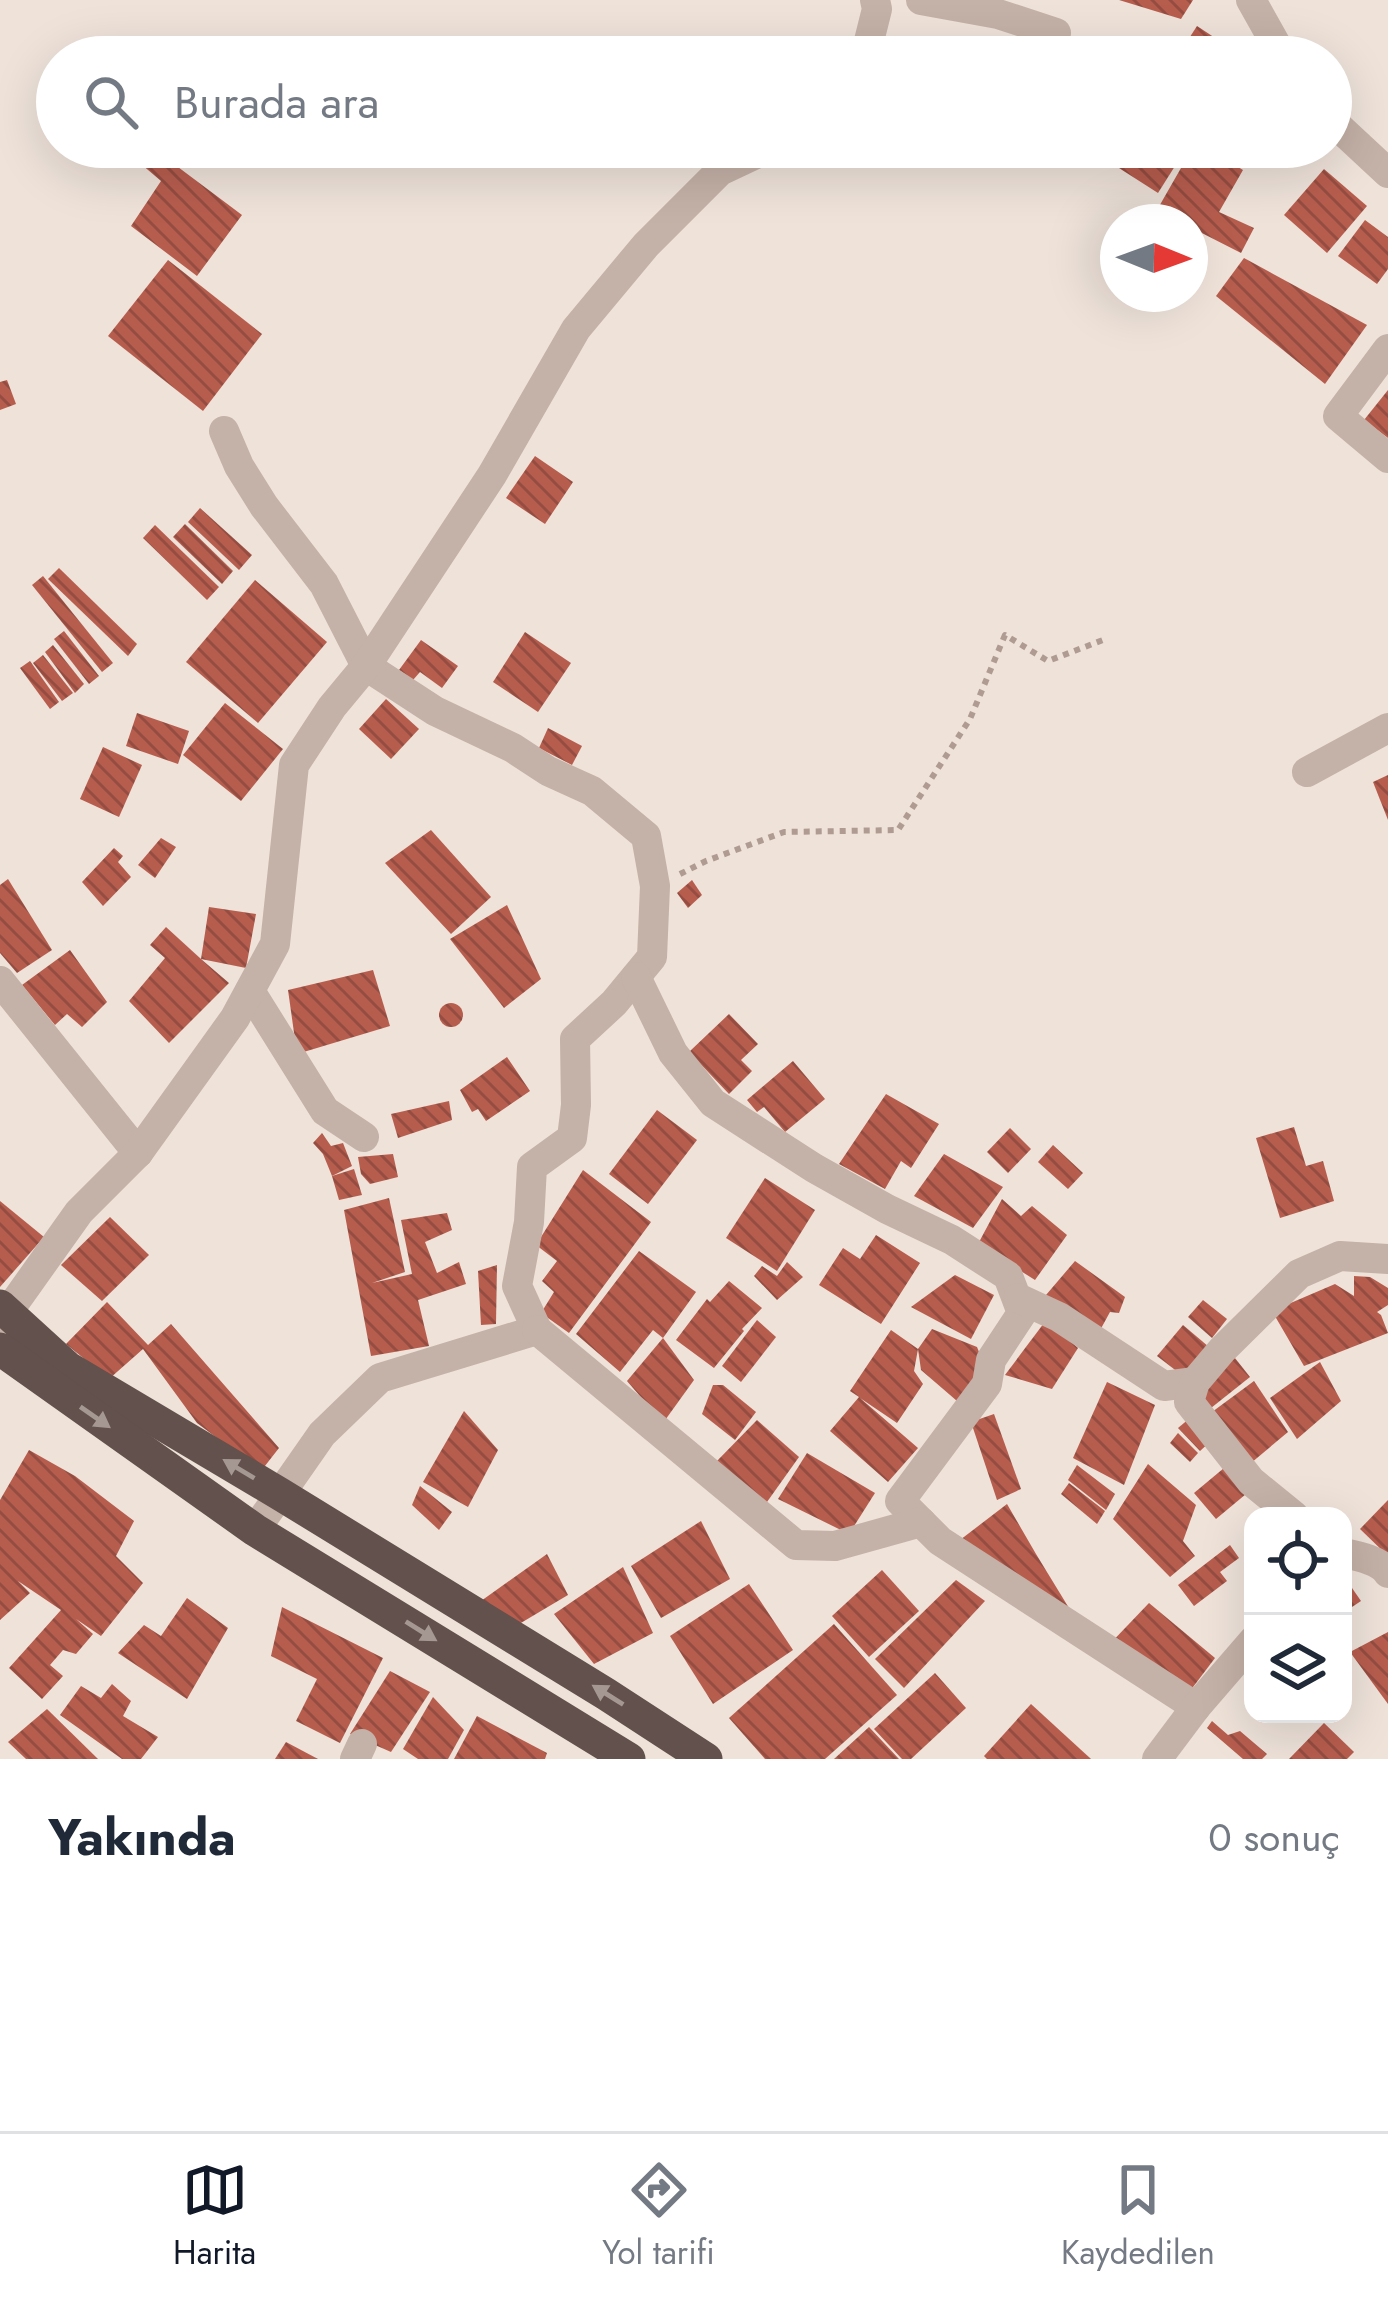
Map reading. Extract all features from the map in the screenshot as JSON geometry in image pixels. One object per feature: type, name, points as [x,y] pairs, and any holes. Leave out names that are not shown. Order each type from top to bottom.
[{"type":"highway","points":[[3,1314],[68,1368],[706,1759]]},
{"type":"highway","points":[[0,1348],[256,1530],[629,1759]]},
{"type":"street","points":[[921,0],[998,14],[1056,33]]},
{"type":"street","points":[[1251,0],[1271,36]]},
{"type":"street","points":[[873,36],[886,3]]},
{"type":"street","points":[[1352,139],[1388,173]]},
{"type":"street","points":[[3,1314],[79,1212],[138,1153],[235,1018],[275,944],[294,765],[332,706],[367,665],[492,476],[576,328],[646,245],[726,168]]},
{"type":"street","points":[[1388,349],[1338,416],[1388,458]]},
{"type":"street","points":[[224,431],[264,506],[324,584],[367,665],[435,711],[592,790],[646,836],[656,886],[652,957],[614,1003],[574,1040],[572,1138],[532,1167],[529,1222],[517,1286],[537,1330],[796,1544],[835,1546],[921,1522]]},
{"type":"street","points":[[1307,772],[1388,728]]},
{"type":"street","points":[[636,977],[673,1054],[713,1103],[814,1168],[952,1240],[1008,1276],[1022,1313],[991,1360],[987,1384],[901,1501],[940,1541],[1196,1707]]},
{"type":"street","points":[[0,981],[138,1153]]},
{"type":"street","points":[[250,991],[325,1111],[364,1138]]},
{"type":"street","points":[[1283,1507],[1252,1481],[1189,1402],[1195,1382],[1299,1274],[1340,1256],[1388,1259]]},
{"type":"street","points":[[1018,1298],[1059,1317],[1164,1386],[1195,1382]]},
{"type":"street","points":[[256,1530],[322,1434],[380,1378],[537,1330]]},
{"type":"street","points":[[1352,1554],[1385,1568],[1388,1574]]},
{"type":"street","points":[[1157,1759],[1244,1651]]},
{"type":"path","points":[[656,886],[784,832],[898,830],[970,719],[1005,635],[1048,662],[1103,640]]},
{"type":"building","points":[[1119,0],[1193,0],[1181,19]]},
{"type":"building","points":[[1197,26],[1212,36],[1191,36]]},
{"type":"building","points":[[146,168],[179,168],[242,215],[197,276],[131,226],[161,181]]},
{"type":"building","points":[[1119,168],[1174,168],[1158,193]]},
{"type":"building","points":[[1181,168],[1243,170],[1219,212],[1254,228],[1241,253],[1208,236],[1208,204],[1160,204]]},
{"type":"building","points":[[1324,169],[1367,206],[1327,253],[1284,215]]},
{"type":"building","points":[[1365,220],[1388,237],[1388,269],[1377,284],[1338,256]]},
{"type":"building","points":[[1244,258],[1367,325],[1325,384],[1216,296]]},
{"type":"building","points":[[168,260],[262,334],[203,411],[108,336]]},
{"type":"building","points":[[7,380],[16,404],[0,410],[0,382]]},
{"type":"building","points":[[1388,390],[1388,438],[1364,420]]},
{"type":"building","points":[[535,456],[573,482],[545,524],[506,498]]},
{"type":"building","points":[[200,508],[252,555],[239,570],[188,522]]},
{"type":"building","points":[[185,524],[233,571],[222,584],[173,537]]},
{"type":"building","points":[[155,525],[219,587],[207,600],[143,538]]},
{"type":"building","points":[[59,568],[137,644],[128,656],[48,579]]},
{"type":"building","points":[[43,576],[113,663],[102,672],[32,585]]},
{"type":"building","points":[[255,580],[327,642],[258,723],[186,662]]},
{"type":"building","points":[[64,631],[99,676],[89,684],[54,639]]},
{"type":"building","points":[[525,632],[571,663],[538,712],[493,682]]},
{"type":"building","points":[[421,640],[458,666],[442,688],[420,672],[413,680],[399,670]]},
{"type":"building","points":[[53,645],[84,684],[75,693],[45,652]]},
{"type":"building","points":[[43,655],[73,693],[62,701],[33,663]]},
{"type":"building","points":[[30,661],[59,702],[50,709],[20,668]]},
{"type":"building","points":[[386,699],[419,729],[391,759],[359,729]]},
{"type":"building","points":[[225,703],[283,749],[241,801],[183,755]]},
{"type":"building","points":[[137,713],[189,731],[178,764],[126,746]]},
{"type":"building","points":[[548,728],[582,746],[572,765],[539,748]]},
{"type":"building","points":[[103,747],[142,765],[119,817],[80,799]]},
{"type":"building","points":[[1388,775],[1388,820],[1373,782]]},
{"type":"building","points":[[431,830],[491,897],[451,934],[385,863]]},
{"type":"building","points":[[161,838],[176,847],[155,878],[138,865]]},
{"type":"building","points":[[114,848],[123,856],[118,862],[131,877],[103,906],[82,882]]},
{"type":"building","points":[[8,879],[52,950],[17,973],[0,953],[0,885]]},
{"type":"building","points":[[692,880],[702,895],[688,908],[677,893]]},
{"type":"building","points":[[507,905],[541,979],[504,1008],[450,939]]},
{"type":"building","points":[[209,907],[256,914],[246,968],[201,959]]},
{"type":"building","points":[[166,927],[229,983],[169,1043],[129,1001],[165,958],[150,945]]},
{"type":"building","points":[[70,950],[107,1002],[82,1027],[67,1014],[55,1025],[22,985]]},
{"type":"building","points":[[373,970],[390,1026],[297,1054],[288,990]]},
{"type":"building","points":[[451,1003],[463,1015],[451,1027],[439,1015]]},
{"type":"building","points":[[729,1014],[758,1044],[741,1060],[752,1071],[729,1094],[689,1052]]},
{"type":"building","points":[[507,1057],[530,1091],[486,1121],[478,1109],[472,1112],[460,1090]]},
{"type":"building","points":[[793,1061],[825,1099],[785,1132],[764,1107],[757,1112],[747,1100]]},
{"type":"building","points":[[886,1094],[939,1124],[911,1168],[901,1161],[885,1189],[839,1164]]},
{"type":"building","points":[[449,1101],[452,1120],[398,1138],[391,1114]]},
{"type":"building","points":[[657,1110],[697,1140],[648,1204],[609,1174]]},
{"type":"building","points":[[1294,1127],[1306,1166],[1323,1161],[1334,1201],[1280,1218],[1256,1138]]},
{"type":"building","points":[[1010,1128],[1031,1149],[1008,1173],[987,1152]]},
{"type":"building","points":[[322,1133],[331,1146],[343,1143],[352,1166],[332,1176],[313,1143]]},
{"type":"building","points":[[1053,1145],[1083,1173],[1068,1189],[1038,1162]]},
{"type":"building","points":[[393,1154],[398,1177],[370,1184],[361,1174],[358,1157]]},
{"type":"building","points":[[944,1154],[1003,1187],[973,1228],[914,1196]]},
{"type":"building","points":[[354,1169],[362,1195],[339,1200],[332,1176]]},
{"type":"building","points":[[583,1170],[651,1222],[569,1333],[541,1313],[554,1292],[542,1281],[557,1261],[536,1245]]},
{"type":"building","points":[[765,1178],[815,1210],[777,1271],[726,1238]]},
{"type":"building","points":[[389,1198],[405,1272],[372,1283],[412,1274],[401,1220],[447,1213],[452,1230],[425,1242],[437,1273],[459,1262],[466,1284],[418,1300],[429,1346],[371,1356],[344,1210]]},
{"type":"building","points":[[1002,1199],[1021,1216],[1032,1206],[1067,1235],[1035,1280],[978,1244]]},
{"type":"building","points":[[0,1201],[44,1237],[0,1287]]},
{"type":"building","points":[[110,1217],[149,1255],[102,1301],[61,1265]]},
{"type":"building","points":[[876,1235],[920,1263],[881,1324],[819,1285],[843,1248],[860,1259]]},
{"type":"building","points":[[639,1251],[696,1292],[663,1338],[653,1330],[620,1372],[576,1334]]},
{"type":"building","points":[[1075,1261],[1125,1297],[1119,1313],[1110,1312],[1098,1334],[1046,1295]]},
{"type":"building","points":[[787,1262],[803,1277],[777,1300],[754,1276],[762,1266],[777,1276]]},
{"type":"building","points":[[497,1265],[496,1324],[481,1325],[478,1271]]},
{"type":"building","points":[[955,1275],[994,1295],[971,1339],[911,1307]]},
{"type":"building","points":[[1354,1276],[1370,1277],[1388,1288],[1388,1305],[1377,1312],[1388,1333],[1304,1366],[1272,1311],[1335,1284],[1354,1296]]},
{"type":"building","points":[[729,1281],[762,1308],[714,1368],[676,1340],[707,1299],[710,1302]]},
{"type":"building","points":[[1203,1300],[1227,1319],[1212,1338],[1188,1317]]},
{"type":"building","points":[[107,1302],[148,1345],[171,1324],[279,1448],[261,1471],[197,1423],[143,1349],[109,1379],[66,1344]]},
{"type":"building","points":[[1047,1319],[1078,1348],[1052,1389],[1005,1375]]},
{"type":"building","points":[[757,1320],[776,1337],[741,1382],[722,1366]]},
{"type":"building","points":[[1183,1325],[1209,1347],[1183,1376],[1157,1356]]},
{"type":"building","points":[[932,1329],[977,1347],[985,1367],[957,1401],[921,1370],[918,1349]]},
{"type":"building","points":[[891,1330],[918,1349],[914,1371],[923,1384],[897,1423],[860,1398],[918,1448],[888,1482],[830,1431],[859,1397],[850,1391]]},
{"type":"building","points":[[663,1338],[694,1380],[663,1423],[627,1381]]},
{"type":"building","points":[[1231,1353],[1250,1377],[1211,1408],[1200,1392]]},
{"type":"building","points":[[1320,1362],[1341,1401],[1297,1439],[1270,1398]]},
{"type":"building","points":[[1254,1381],[1288,1432],[1251,1463],[1212,1412]]},
{"type":"building","points":[[1107,1382],[1155,1405],[1124,1485],[1073,1458]]},
{"type":"building","points":[[713,1385],[723,1385],[756,1412],[735,1440],[702,1414]]},
{"type":"building","points":[[464,1411],[498,1450],[468,1507],[423,1482]]},
{"type":"building","points":[[994,1414],[1021,1489],[997,1500],[971,1422]]},
{"type":"building","points":[[1190,1418],[1211,1441],[1200,1451],[1178,1428]]},
{"type":"building","points":[[757,1420],[799,1457],[762,1509],[716,1462]]},
{"type":"building","points":[[1178,1433],[1198,1453],[1190,1462],[1170,1443]]},
{"type":"building","points":[[29,1450],[75,1476],[134,1521],[116,1556],[143,1583],[101,1636],[76,1619],[93,1634],[76,1654],[63,1650],[50,1665],[63,1676],[42,1699],[9,1668],[61,1610],[18,1581],[30,1593],[0,1620],[0,1500]]},
{"type":"building","points":[[807,1453],[875,1493],[849,1534],[778,1499]]},
{"type":"building","points":[[1230,1463],[1252,1489],[1216,1519],[1194,1493]]},
{"type":"building","points":[[1148,1464],[1196,1505],[1183,1541],[1195,1556],[1170,1577],[1113,1519]]},
{"type":"building","points":[[1077,1465],[1115,1494],[1106,1510],[1068,1480]]},
{"type":"building","points":[[1069,1483],[1105,1511],[1097,1524],[1061,1494]]},
{"type":"building","points":[[420,1486],[452,1512],[439,1530],[412,1505]]},
{"type":"building","points":[[1388,1500],[1388,1556],[1360,1529]]},
{"type":"building","points":[[1007,1504],[1036,1554],[1072,1613],[960,1540]]},
{"type":"building","points":[[701,1521],[730,1579],[661,1618],[631,1566]]},
{"type":"building","points":[[1230,1545],[1239,1558],[1220,1572],[1227,1581],[1194,1606],[1178,1585]]},
{"type":"building","points":[[547,1554],[568,1595],[509,1630],[481,1601]]},
{"type":"building","points":[[623,1567],[653,1633],[594,1664],[554,1614]]},
{"type":"building","points":[[882,1570],[919,1611],[869,1657],[832,1616]]},
{"type":"building","points":[[956,1580],[985,1601],[904,1688],[875,1659]]},
{"type":"building","points":[[749,1584],[793,1650],[713,1704],[670,1636]]},
{"type":"building","points":[[187,1598],[228,1628],[187,1699],[118,1653],[144,1625],[161,1636]]},
{"type":"building","points":[[1149,1603],[1215,1658],[1184,1699],[1106,1648]]},
{"type":"building","points":[[282,1607],[383,1658],[340,1743],[296,1721],[317,1679],[271,1656]]},
{"type":"building","points":[[834,1624],[897,1695],[825,1759],[765,1759],[729,1718]]},
{"type":"building","points":[[1388,1632],[1388,1704],[1352,1655]]},
{"type":"building","points":[[390,1671],[430,1692],[391,1752],[350,1734]]},
{"type":"building","points":[[935,1673],[966,1708],[911,1759],[902,1759],[874,1729]]},
{"type":"building","points":[[112,1684],[131,1701],[123,1716],[158,1737],[141,1759],[122,1759],[60,1715],[81,1686],[101,1698]]},
{"type":"building","points":[[433,1697],[464,1730],[448,1759],[418,1759],[403,1749]]},
{"type":"building","points":[[1031,1704],[1091,1759],[987,1759],[984,1756]]},
{"type":"building","points":[[47,1709],[98,1759],[26,1759],[8,1742]]},
{"type":"building","points":[[477,1716],[547,1753],[545,1759],[454,1759]]},
{"type":"building","points":[[1212,1721],[1228,1735],[1240,1731],[1267,1754],[1262,1759],[1243,1759],[1207,1728]]},
{"type":"building","points":[[1324,1723],[1354,1752],[1347,1759],[1289,1759]]},
{"type":"building","points":[[869,1727],[899,1759],[834,1759]]},
{"type":"building","points":[[286,1742],[318,1759],[275,1759]]}]
